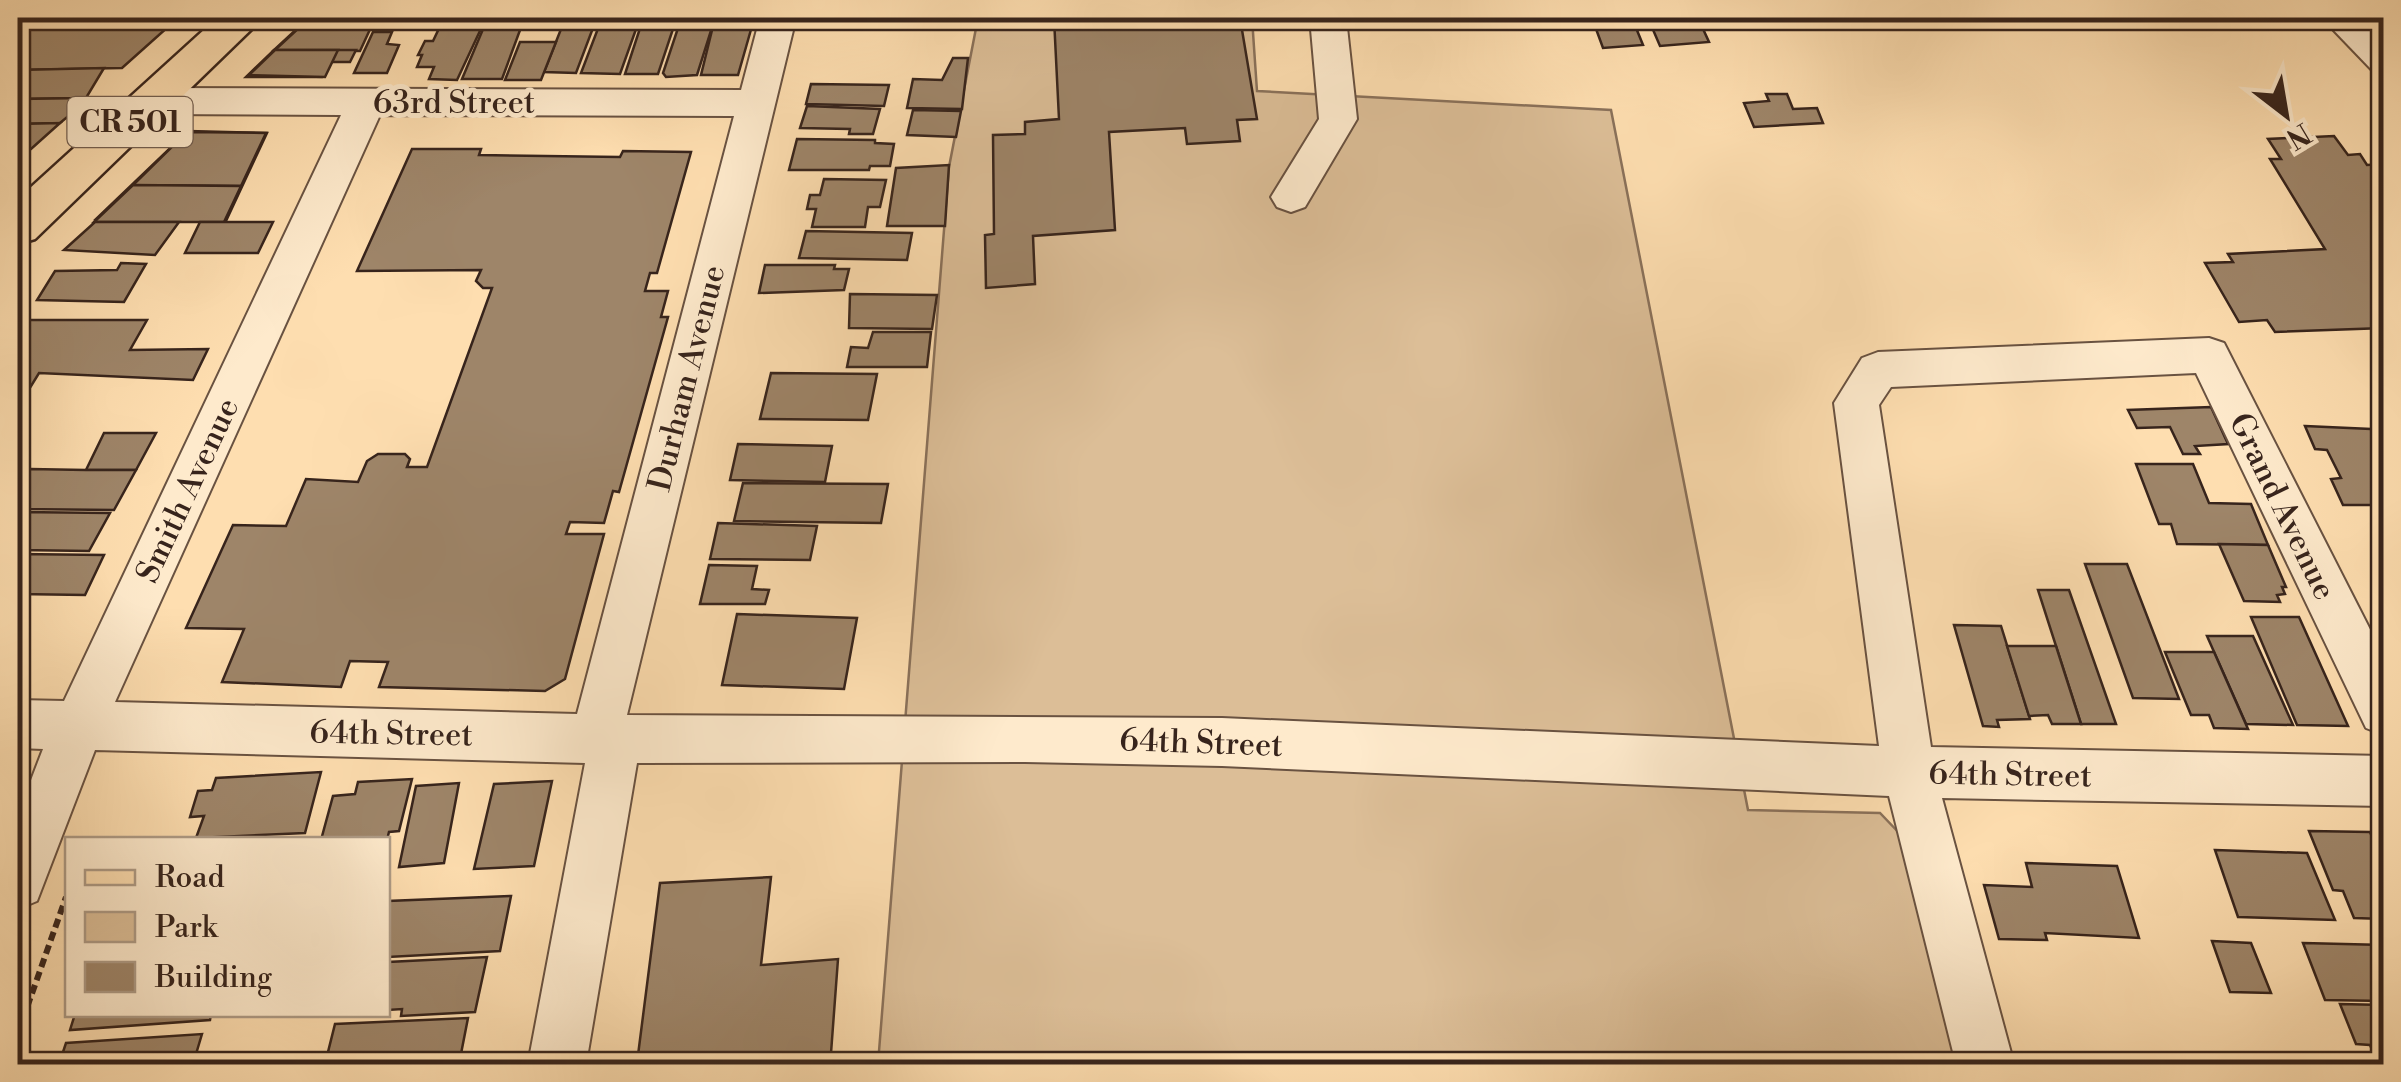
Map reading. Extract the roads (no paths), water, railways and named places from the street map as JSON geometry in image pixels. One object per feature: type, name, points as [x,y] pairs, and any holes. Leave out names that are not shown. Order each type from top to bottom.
[{"type":"main road","name":"CR 501","points":[[18,226],[242,18]]},
{"type":"street","name":"Durham Avenue","points":[[557,1064],[606,738],[778,18]]},
{"type":"street","points":[[2340,18],[2384,60]]},
{"type":"street","points":[[1291,197],[1338,119],[1329,28]]},
{"type":"street","name":"63rd Street","points":[[153,101],[755,103]]},
{"type":"street","name":"Smith Avenue","points":[[18,882],[78,726],[366,102]]},
{"type":"street","name":"Grand Avenue","points":[[1909,772],[1856,403],[1878,370],[2210,355],[2384,711]]},
{"type":"street","name":"64th Street","points":[[18,724],[606,738],[1222,742],[1909,772],[2384,781]]},
{"type":"street","points":[[1909,772],[1985,1064]]}]
